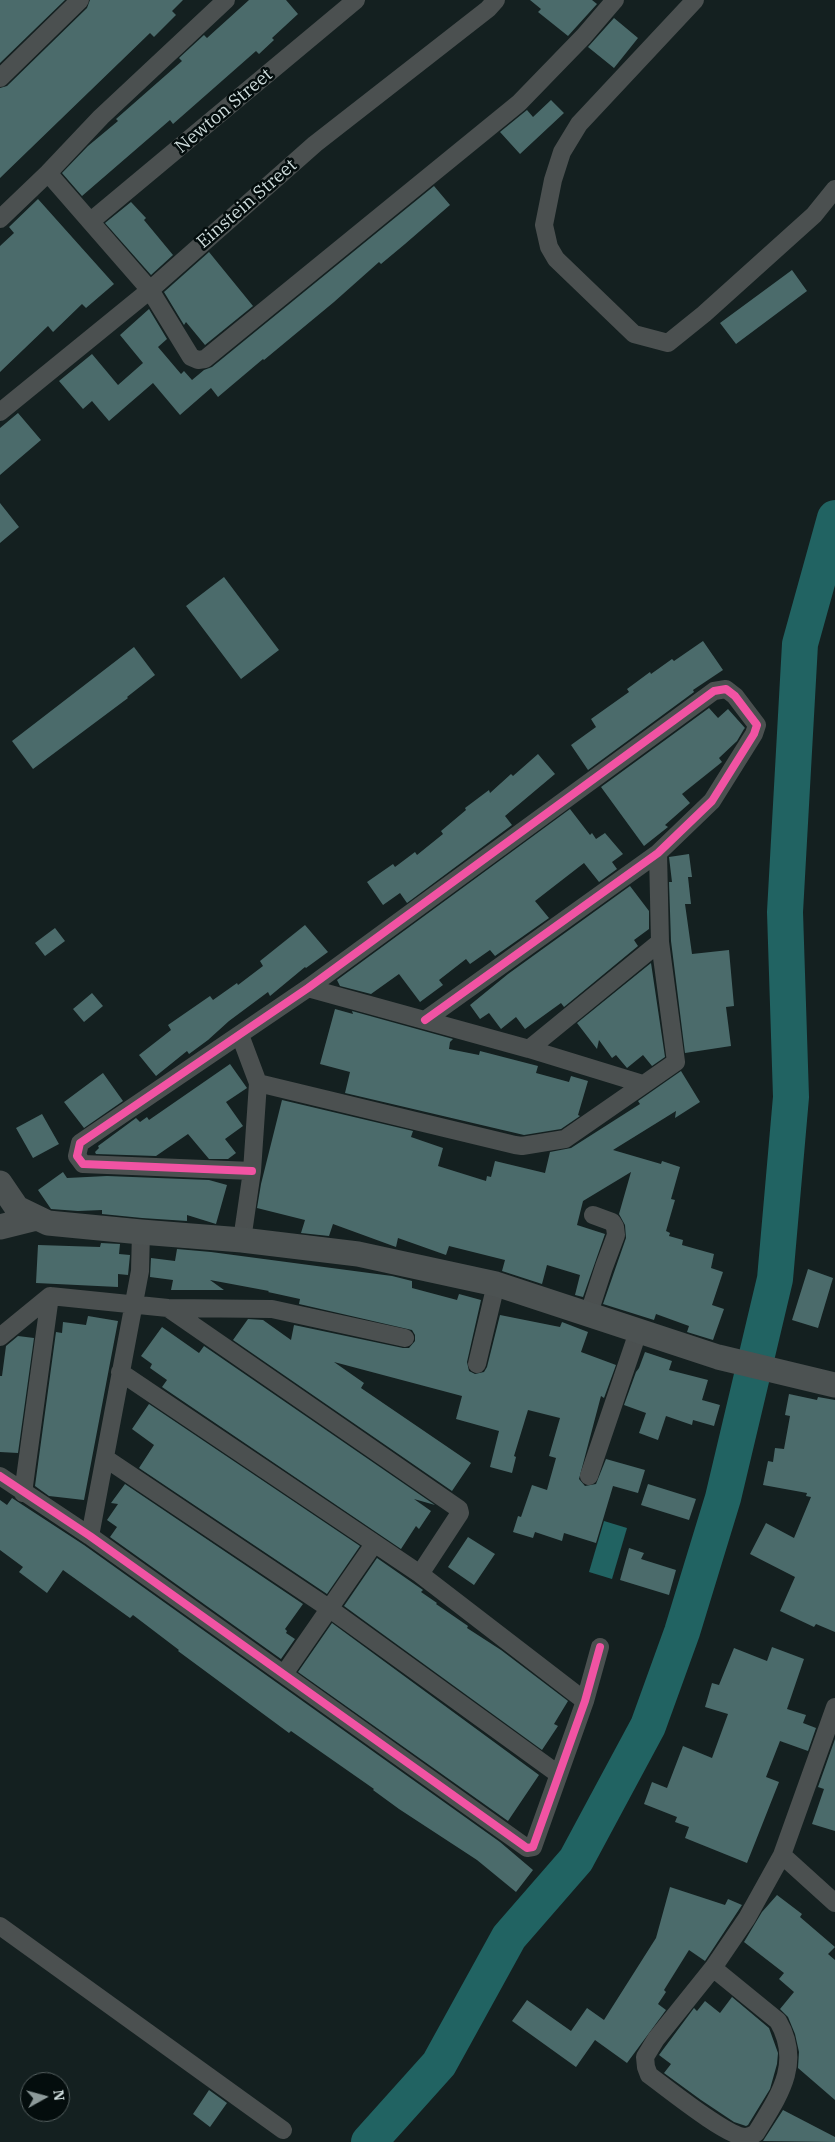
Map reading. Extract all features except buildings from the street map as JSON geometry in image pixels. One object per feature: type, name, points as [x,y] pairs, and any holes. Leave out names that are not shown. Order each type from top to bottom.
[{"type":"main road","points":[[0,1183],[17,1208],[48,1223],[242,1240],[358,1254],[496,1284],[718,1356],[835,1385]]},
{"type":"main road","points":[[0,1228],[36,1218]]},
{"type":"street","points":[[0,78],[80,0]]},
{"type":"street","points":[[0,219],[48,173],[101,117],[226,0]]},
{"type":"street","name":"Newton Street","points":[[91,221],[356,0]]},
{"type":"street","name":"Einstein Street","points":[[0,412],[150,290],[315,144],[488,9],[496,0]]},
{"type":"street","points":[[48,173],[150,290],[192,357],[198,360],[205,358],[519,103],[584,36],[615,0]]},
{"type":"street","points":[[695,0],[578,124],[562,152],[553,180],[544,225],[549,247],[556,259],[634,334],[668,343],[704,314],[799,228],[814,214],[835,189]]},
{"type":"street","points":[[252,1171],[83,1164],[77,1156],[80,1143],[308,988],[714,691],[726,689],[735,696],[757,725],[754,734],[712,801],[658,853],[425,1020]]},
{"type":"street","points":[[258,1083],[522,1146],[565,1139],[676,1062],[660,942],[658,853]]},
{"type":"street","points":[[529,1049],[660,942]]},
{"type":"street","points":[[308,988],[529,1049],[643,1084]]},
{"type":"street","points":[[240,1035],[258,1083],[252,1171],[242,1240]]},
{"type":"street","points":[[589,1313],[616,1236],[615,1227],[612,1222],[593,1215]]},
{"type":"street","points":[[90,1536],[140,1271],[141,1232]]},
{"type":"street","points":[[477,1364],[496,1284]]},
{"type":"street","points":[[23,1493],[50,1296]]},
{"type":"street","points":[[0,1337],[50,1296],[168,1308],[272,1308],[406,1338]]},
{"type":"street","points":[[168,1308],[459,1509],[460,1513],[420,1574]]},
{"type":"street","points":[[589,1476],[639,1330]]},
{"type":"street","points":[[120,1372],[420,1574],[585,1702]]},
{"type":"street","points":[[105,1458],[330,1609],[558,1774]]},
{"type":"street","points":[[0,1476],[90,1536],[528,1848],[533,1846],[585,1702],[600,1647]]},
{"type":"street","points":[[284,1674],[374,1544]]},
{"type":"street","points":[[713,1968],[778,2022],[785,2033],[789,2053],[786,2080],[756,2133],[747,2138],[737,2135],[701,2114],[649,2075],[645,2057],[656,2039],[713,1968],[747,1918],[782,1855],[835,1707]]},
{"type":"street","points":[[782,1855],[833,1898]]},
{"type":"street","points":[[0,1926],[283,2130]]},
{"type":"water","points":[[604,1521],[627,1528],[612,1579],[589,1572]]},
{"type":"waterway","points":[[369,2142],[439,2064],[509,1937],[576,1860],[648,1726],[682,1632],[723,1498],[775,1279],[791,1097],[785,912],[800,644],[835,518]]},
{"type":"cycle path","points":[[252,1171],[83,1164],[77,1156],[80,1143],[308,988],[714,691],[726,689],[735,696],[757,725],[754,734],[712,801],[658,853],[425,1020]]},
{"type":"cycle path","points":[[0,1476],[90,1536],[527,1848],[533,1847],[585,1701],[600,1647]]}]
